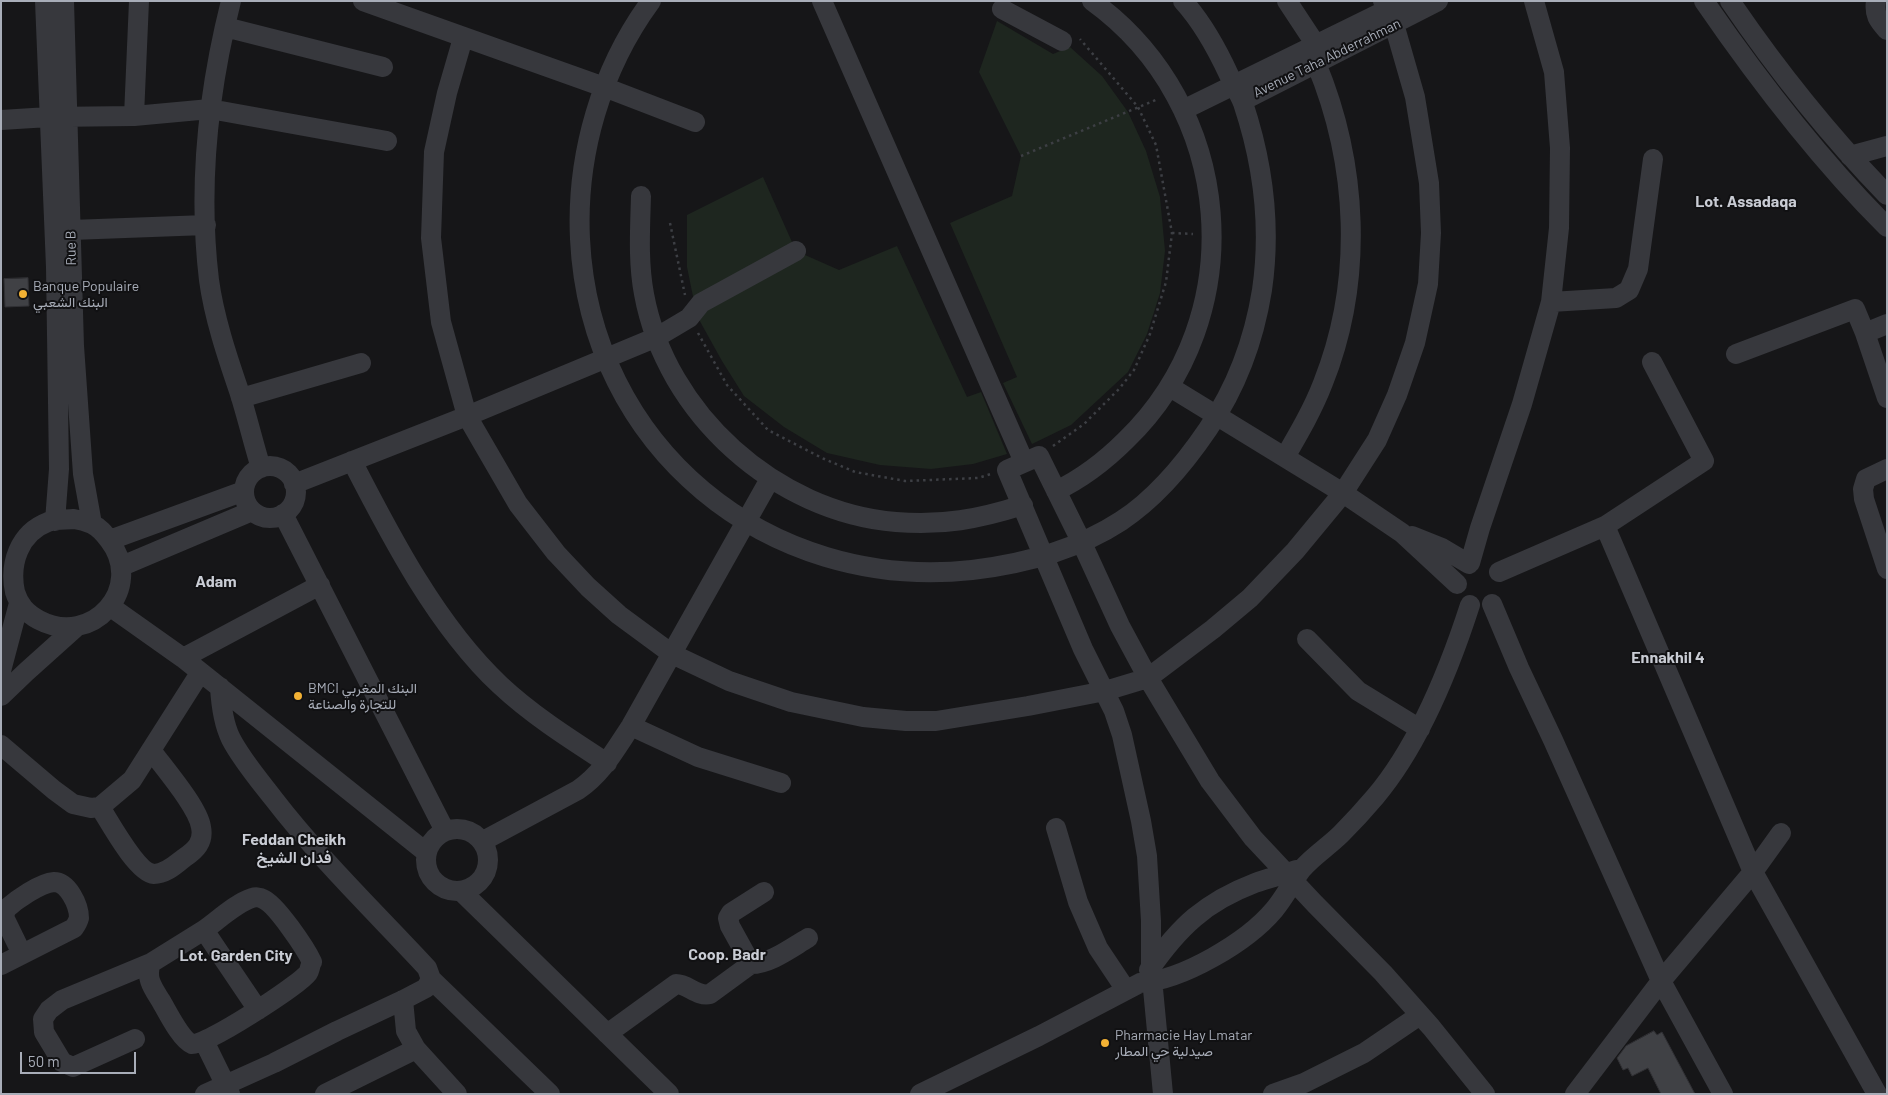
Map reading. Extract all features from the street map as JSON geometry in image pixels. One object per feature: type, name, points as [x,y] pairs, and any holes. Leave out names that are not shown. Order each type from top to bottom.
[{"type":"street","name":"Rue B","points":[[45,1],[71,230],[74,346],[82,464],[92,524]]},
{"type":"street","name":"Rue B","points":[[55,521],[59,470],[56,266],[64,1]]},
{"type":"street","points":[[134,116],[139,1]]},
{"type":"street","points":[[231,1],[210,109],[207,150],[206,225],[210,281],[225,346],[261,468]]},
{"type":"street","points":[[363,1],[392,7],[464,38],[604,87],[695,122]]},
{"type":"street","points":[[651,1],[629,34],[604,87],[594,115],[587,144],[580,199],[579,225],[582,268],[588,302],[606,359],[628,405],[662,452],[716,503],[746,522],[781,540],[812,552],[854,564],[888,570],[923,572],[958,571],[1006,565],[1043,555],[1081,541],[1122,520],[1156,492],[1181,466],[1217,415],[1238,374],[1248,349],[1261,295],[1265,267],[1266,219],[1262,182],[1238,93],[1207,33],[1183,1]]},
{"type":"street","points":[[822,1],[1023,462],[1023,505],[1083,649],[1105,691],[1122,735],[1141,821],[1150,892],[1142,981],[1164,1094]]},
{"type":"street","points":[[1056,491],[1069,485],[1107,458],[1141,426],[1170,387],[1190,347],[1204,303],[1212,257],[1211,210],[1204,165],[1189,121],[1165,77],[1135,38],[1092,1]]},
{"type":"street","points":[[1285,457],[1311,411],[1324,382],[1339,333],[1351,260],[1352,225],[1343,157],[1326,87],[1316,54],[1287,1]]},
{"type":"street","name":"Avenue Taha Abderrahman","points":[[1179,102],[1238,93],[1316,54],[1393,9],[1438,1]]},
{"type":"street","points":[[1402,533],[1422,539],[1470,563],[1485,562],[1493,565],[1502,578],[1501,593],[1492,604],[1485,606],[1470,605],[1463,600],[1458,592],[1457,584],[1459,575],[1470,563],[1522,404],[1551,302],[1560,228],[1560,148],[1554,72],[1534,1]]},
{"type":"street","points":[[1704,1],[1781,107],[1828,164],[1887,227]]},
{"type":"street","points":[[1730,1],[1796,92],[1850,156],[1887,195]]},
{"type":"street","points":[[1876,1],[1876,17],[1887,30]]},
{"type":"street","points":[[1002,9],[1062,41]]},
{"type":"street","points":[[464,38],[447,93],[434,152],[431,238],[441,322],[467,416],[518,504],[556,553],[588,586],[619,615],[672,654],[729,681],[790,702],[840,713],[906,721],[936,721],[1105,691],[1148,678],[1250,598],[1295,551],[1343,492],[1377,440],[1397,395],[1415,343],[1428,284],[1430,233],[1429,183],[1415,97],[1393,9]]},
{"type":"street","points":[[225,27],[383,67]]},
{"type":"street","points":[[1,120],[134,116],[210,109],[387,141]]},
{"type":"street","points":[[1850,156],[1887,146]]},
{"type":"street","points":[[1551,302],[1616,298],[1629,290],[1638,269],[1653,159]]},
{"type":"street","points":[[641,196],[639,246],[644,295],[657,337],[678,383],[704,420],[735,452],[770,479],[810,500],[843,512],[896,522],[940,523],[984,518],[1023,505]]},
{"type":"street","points":[[71,230],[206,225]]},
{"type":"street","points":[[294,484],[467,416],[657,337],[690,318],[701,303],[796,251]]},
{"type":"street","points":[[1736,354],[1856,309],[1887,398]]},
{"type":"street","points":[[1866,334],[1887,324]]},
{"type":"street","points":[[1499,572],[1605,526],[1704,461],[1652,362]]},
{"type":"street","points":[[241,398],[361,363]]},
{"type":"street","points":[[1170,387],[1343,492],[1402,533],[1457,584]]},
{"type":"street","points":[[352,461],[380,515],[442,618],[473,657],[500,685],[525,706],[606,763]]},
{"type":"street","points":[[1023,462],[1056,491],[1120,626],[1148,678],[1210,781],[1253,838],[1294,874],[1420,1014],[1484,1094]]},
{"type":"street","points":[[270,466],[284,470],[290,475],[294,484],[295,496],[283,514],[269,518],[262,516],[252,510],[246,502],[244,490],[246,480],[251,474],[261,468],[270,466]]},
{"type":"street","points":[[1887,469],[1866,479],[1863,489],[1887,569]]},
{"type":"street","points":[[483,841],[578,790],[591,781],[606,763],[631,726],[770,479]]},
{"type":"street","points":[[110,540],[244,490]]},
{"type":"street","points":[[122,566],[252,510]]},
{"type":"street","points":[[283,514],[445,831]]},
{"type":"street","points":[[1,671],[18,604],[13,565],[8,554],[19,548],[33,530],[49,522],[74,519],[92,524],[110,540],[117,550],[122,566],[122,581],[111,607],[93,622],[75,628],[1,696]]},
{"type":"street","points":[[1605,526],[1753,872],[1877,1094]]},
{"type":"street","points":[[183,658],[320,585]]},
{"type":"street","points":[[18,604],[32,616],[48,625],[75,628]]},
{"type":"street","points":[[1492,604],[1519,668],[1661,981],[1723,1094]]},
{"type":"street","points":[[920,1094],[1039,1036],[1142,981],[1168,978],[1193,967],[1248,935],[1273,911],[1294,874],[1342,833],[1375,797],[1399,766],[1420,729],[1450,662],[1470,605]]},
{"type":"street","points":[[111,607],[183,658],[426,853]]},
{"type":"street","points":[[1308,639],[1358,691],[1420,729]]},
{"type":"street","points":[[1,744],[73,804],[90,808],[100,807],[132,780],[200,673]]},
{"type":"street","points":[[220,687],[224,722],[231,739],[259,781],[300,833],[337,875],[427,968],[431,979],[550,1094]]},
{"type":"street","points":[[631,726],[698,757],[781,783]]},
{"type":"street","points":[[100,807],[136,862],[148,872],[155,874],[166,871],[196,850],[201,839],[201,826],[194,809],[151,750]]},
{"type":"street","points":[[455,828],[475,834],[483,841],[488,850],[489,862],[487,872],[481,882],[462,892],[453,892],[437,885],[427,870],[426,853],[430,844],[437,836],[455,828]]},
{"type":"street","points":[[1056,828],[1078,902],[1098,948],[1142,981]]},
{"type":"street","points":[[1575,1094],[1661,981],[1753,872],[1781,833]]},
{"type":"street","points":[[1142,981],[1171,941],[1187,923],[1207,906],[1251,885],[1294,874]]},
{"type":"street","points":[[462,892],[669,1094]]},
{"type":"street","points":[[750,964],[730,926],[728,918],[731,912],[764,892]]},
{"type":"street","points":[[135,1039],[73,1067],[62,1062],[44,1032],[43,1019],[49,1010],[62,1000],[152,963],[253,897],[262,898],[270,904],[306,950],[312,962],[308,973],[258,1010],[204,1041],[195,1044],[189,1043],[180,1033],[148,976],[152,963]]},
{"type":"street","points":[[204,930],[258,1010]]},
{"type":"street","points":[[607,1034],[676,984],[680,984],[702,995],[710,994],[750,964],[764,962],[808,938]]},
{"type":"street","points":[[1,965],[22,954]]},
{"type":"street","points":[[205,1094],[228,1089],[337,1031],[404,1000],[426,988],[431,979]]},
{"type":"street","points":[[404,1000],[406,1031],[416,1049],[458,1094]]},
{"type":"street","points":[[1273,1094],[1304,1082],[1364,1053],[1420,1014]]},
{"type":"street","points":[[204,1041],[228,1089]]},
{"type":"street","points":[[325,1094],[416,1049]]},
{"type":"path","points":[[670,223],[690,318],[727,385],[768,430],[822,458],[855,472],[905,481],[978,478],[1023,462],[1084,424],[1120,389],[1134,370],[1150,334],[1166,282],[1172,233],[1156,144],[1138,107],[1077,35],[1062,41]]},
{"type":"path","points":[[1021,156],[1138,107],[1179,102]]},
{"type":"shaded area","points":[[997,21],[1053,54],[1070,47],[1102,76],[1128,112],[1146,151],[1160,197],[1165,251],[1160,293],[1147,334],[1128,372],[1071,425],[1032,444],[1003,383],[1017,377],[950,223],[1012,196],[1021,156],[979,72]]},
{"type":"shaded area","points":[[763,177],[796,251],[839,270],[897,246],[967,397],[981,392],[1007,454],[973,464],[931,469],[880,465],[827,453],[784,427],[744,396],[697,316],[687,267],[687,215]]},
{"type":"building","points":[[28,278],[29,306],[5,307],[4,279]]},
{"type":"building","points":[[1654,1031],[1657,1035],[1662,1032],[1695,1094],[1661,1094],[1648,1068],[1632,1076],[1628,1068],[1623,1070],[1617,1058],[1626,1046]]},
{"type":"place","name":"Banque Populaire البنك الشعبي","points":[[23,294]]},
{"type":"place","name":"BMCI البنك المغربي للتجارة والصناعة","points":[[298,696]]},
{"type":"place","name":"Pharmacie Hay Lmatar صيدلية حي المطار","points":[[1105,1043]]},
{"type":"district","name":"Lot. Assadaqa","points":[[1746,202]]},
{"type":"district","name":"Adam","points":[[216,582]]},
{"type":"district","name":"Ennakhil 4","points":[[1668,658]]},
{"type":"district","name":"Feddan Cheikh فدان الشيخ","points":[[294,849]]},
{"type":"district","name":"Coop. Badr","points":[[727,955]]},
{"type":"district","name":"Lot. Garden City","points":[[236,956]]}]
